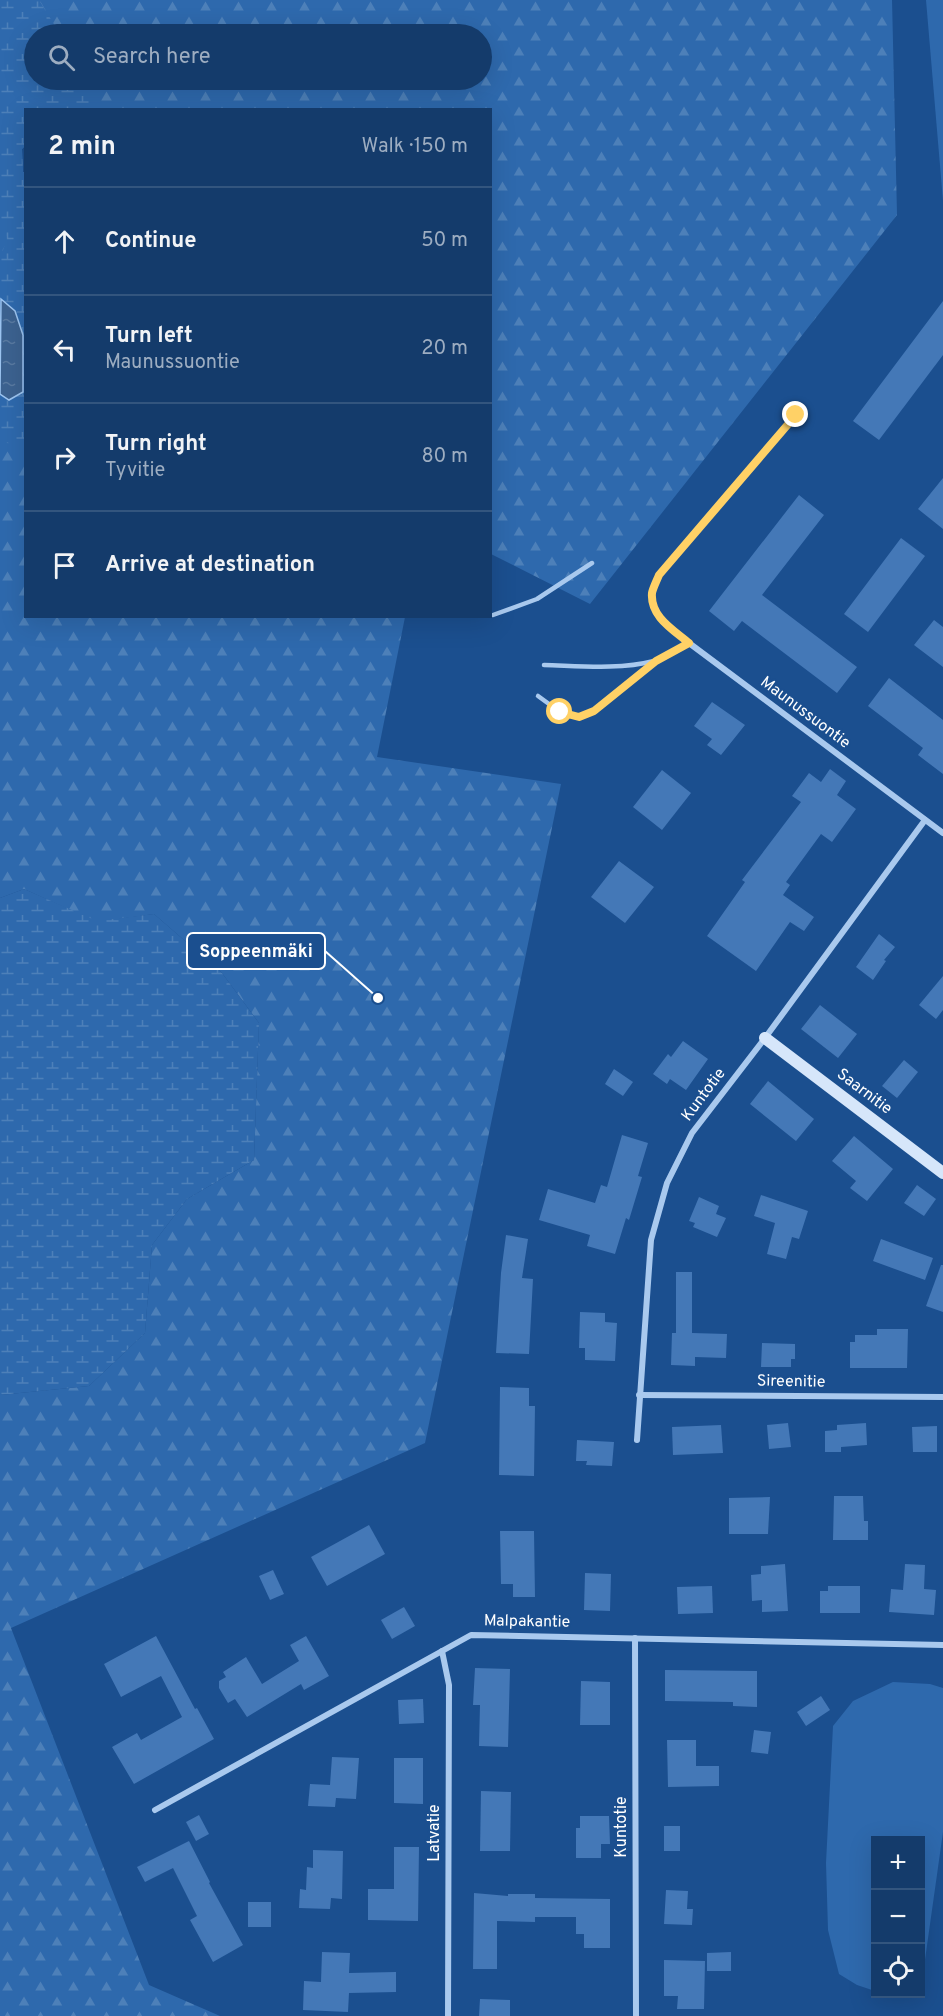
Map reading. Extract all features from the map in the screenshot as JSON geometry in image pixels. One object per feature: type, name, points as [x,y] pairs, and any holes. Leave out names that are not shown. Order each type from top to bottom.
[{"type":"street","name":"Maunussuontie","points":[[796,415],[659,575],[652,593],[654,609],[664,622],[689,643],[943,833]]},
{"type":"street","name":"Kuntotie","points":[[637,1440],[651,1240],[667,1183],[692,1132],[765,1038],[926,820]]},
{"type":"street","name":"Saarnitie","points":[[765,1038],[943,1173]]},
{"type":"street","name":"Sireenitie","points":[[639,1395],[943,1397]]},
{"type":"street","name":"Malpakantie","points":[[155,1810],[471,1635],[943,1645]]},
{"type":"street","name":"Kuntotie","points":[[635,1638],[636,2016]]},
{"type":"street","name":"Latvatie","points":[[442,1650],[449,1685],[448,2016]]},
{"type":"lane","points":[[493,615],[537,599],[592,563]]},
{"type":"lane","points":[[538,696],[560,712],[579,717],[594,711],[656,661],[689,643]]},
{"type":"lane","points":[[544,665],[591,667],[640,665],[656,661]]},
{"type":"green space","points":[[0,0],[892,0],[897,215],[590,604],[492,555],[492,108],[24,108],[24,147],[22,149],[24,172],[24,618],[405,618],[377,757],[561,784],[425,1443],[11,1628],[149,1985],[220,2016],[0,2016],[0,1395],[89,1386],[145,1333],[152,1245],[187,1199],[254,1160],[259,1023],[222,973],[154,914],[97,922],[24,889],[0,898],[0,394],[9,400],[0,300]]},
{"type":"green space","points":[[0,0],[39,0],[54,24],[24,24],[24,90],[86,90],[93,108],[24,108],[24,147],[22,149],[24,172],[24,448],[0,441],[0,394],[9,400],[0,300],[0,258],[7,239],[0,215]]},
{"type":"green space","points":[[926,0],[943,0],[943,201]]},
{"type":"green space","points":[[24,889],[97,921],[154,914],[222,973],[259,1023],[254,1160],[187,1199],[152,1245],[145,1333],[89,1386],[0,1395],[0,898]]},
{"type":"green space","points":[[893,1682],[930,1684],[943,1688],[943,1832],[925,1960],[925,1836],[871,1836],[871,1990],[857,1985],[839,1974],[828,1930],[826,1863],[833,1726],[853,1701]]},
{"type":"water","points":[[1,299],[15,311],[23,335],[23,392],[9,400],[0,394]]},
{"type":"building","points":[[943,301],[943,355],[879,440],[853,421]]},
{"type":"building","points":[[943,478],[943,529],[918,509]]},
{"type":"building","points":[[799,495],[824,515],[762,595],[857,667],[837,693],[742,621],[734,631],[709,611]]},
{"type":"building","points":[[901,538],[925,556],[868,632],[844,614]]},
{"type":"building","points":[[934,620],[943,627],[943,667],[914,645]]},
{"type":"building","points":[[889,678],[943,720],[943,774],[918,755],[923,748],[868,706]]},
{"type":"building","points":[[712,702],[745,725],[721,755],[707,745],[712,739],[694,726]]},
{"type":"building","points":[[830,769],[846,781],[837,795],[856,809],[832,842],[821,834],[786,882],[790,885],[783,895],[814,917],[804,931],[790,922],[756,971],[707,936],[745,882],[742,880],[801,802],[792,796],[809,773],[821,782]]},
{"type":"building","points":[[662,770],[691,793],[662,830],[633,807]]},
{"type":"building","points":[[619,861],[654,887],[625,923],[591,897]]},
{"type":"building","points":[[879,934],[895,947],[884,960],[886,961],[873,980],[856,967]]},
{"type":"building","points":[[943,976],[943,1010],[936,1019],[919,1005]]},
{"type":"building","points":[[820,1005],[857,1034],[838,1058],[801,1029]]},
{"type":"building","points":[[683,1041],[708,1059],[686,1090],[670,1079],[667,1084],[653,1074],[668,1054],[671,1057]]},
{"type":"building","points":[[904,1060],[918,1072],[897,1098],[882,1086]]},
{"type":"building","points":[[614,1069],[633,1082],[623,1096],[605,1084]]},
{"type":"building","points":[[768,1081],[814,1119],[796,1141],[750,1104]]},
{"type":"building","points":[[622,1135],[648,1143],[638,1176],[642,1177],[629,1220],[626,1218],[615,1254],[587,1246],[590,1235],[539,1220],[548,1189],[595,1203],[601,1185],[607,1187]]},
{"type":"building","points":[[854,1136],[893,1169],[867,1201],[850,1188],[856,1181],[832,1161]]},
{"type":"building","points":[[917,1185],[936,1199],[924,1216],[904,1203]]},
{"type":"building","points":[[761,1195],[808,1211],[799,1239],[792,1237],[786,1259],[767,1254],[775,1223],[754,1216]]},
{"type":"building","points":[[699,1197],[719,1206],[716,1214],[726,1218],[717,1237],[693,1227],[695,1223],[689,1221]]},
{"type":"building","points":[[506,1235],[528,1239],[522,1278],[533,1279],[529,1354],[496,1353]]},
{"type":"building","points":[[881,1239],[933,1258],[925,1280],[873,1261]]},
{"type":"building","points":[[941,1265],[943,1265],[943,1312],[926,1306]]},
{"type":"building","points":[[676,1272],[692,1272],[692,1333],[727,1334],[726,1358],[695,1357],[695,1366],[671,1365],[672,1333],[676,1333]]},
{"type":"building","points":[[580,1312],[605,1313],[605,1322],[617,1323],[615,1361],[585,1360],[585,1348],[579,1348]]},
{"type":"building","points":[[877,1329],[908,1329],[907,1368],[850,1368],[850,1342],[855,1342],[855,1335],[877,1335]]},
{"type":"building","points":[[762,1343],[795,1344],[795,1359],[791,1359],[791,1367],[761,1367]]},
{"type":"building","points":[[500,1387],[529,1388],[529,1406],[535,1406],[534,1476],[499,1475]]},
{"type":"building","points":[[788,1423],[791,1447],[769,1449],[767,1425]]},
{"type":"building","points":[[866,1423],[867,1445],[841,1447],[841,1452],[825,1452],[825,1431],[837,1430],[837,1425]]},
{"type":"building","points":[[721,1425],[723,1453],[673,1455],[672,1427]]},
{"type":"building","points":[[937,1426],[937,1452],[913,1452],[912,1427]]},
{"type":"building","points":[[577,1440],[614,1442],[612,1466],[586,1465],[587,1461],[576,1461]]},
{"type":"building","points":[[834,1496],[863,1496],[864,1521],[868,1521],[868,1540],[833,1540]]},
{"type":"building","points":[[770,1497],[768,1534],[729,1534],[729,1498]]},
{"type":"building","points":[[369,1525],[385,1554],[327,1586],[311,1557]]},
{"type":"building","points":[[500,1531],[534,1531],[535,1597],[513,1597],[513,1584],[501,1584]]},
{"type":"building","points":[[785,1564],[788,1611],[762,1612],[762,1600],[752,1601],[751,1575],[761,1574],[761,1566]]},
{"type":"building","points":[[905,1564],[925,1565],[924,1589],[936,1590],[934,1615],[889,1612],[891,1589],[903,1590]]},
{"type":"building","points":[[273,1570],[284,1594],[270,1600],[259,1576]]},
{"type":"building","points":[[585,1573],[611,1574],[610,1611],[584,1610]]},
{"type":"building","points":[[712,1586],[713,1613],[678,1614],[677,1587]]},
{"type":"building","points":[[828,1586],[860,1586],[860,1613],[820,1613],[820,1591],[828,1591]]},
{"type":"building","points":[[404,1607],[415,1626],[392,1639],[381,1620]]},
{"type":"building","points":[[156,1636],[195,1709],[197,1708],[214,1739],[134,1784],[112,1747],[137,1733],[141,1740],[182,1717],[161,1676],[121,1697],[104,1664]]},
{"type":"building","points":[[306,1636],[329,1676],[304,1690],[301,1684],[247,1717],[235,1699],[228,1703],[219,1688],[219,1681],[226,1677],[223,1672],[246,1657],[262,1684],[299,1661],[290,1645]]},
{"type":"building","points":[[475,1668],[510,1669],[508,1747],[479,1746],[480,1705],[473,1705]]},
{"type":"building","points":[[665,1670],[757,1671],[757,1707],[733,1706],[733,1702],[665,1701]]},
{"type":"building","points":[[581,1681],[610,1682],[610,1725],[580,1725]]},
{"type":"building","points":[[821,1696],[830,1710],[806,1726],[797,1712]]},
{"type":"building","points":[[423,1699],[424,1723],[399,1724],[398,1700]]},
{"type":"building","points":[[754,1730],[771,1732],[768,1754],[751,1752]]},
{"type":"building","points":[[667,1740],[696,1740],[696,1766],[719,1766],[719,1786],[668,1787]]},
{"type":"building","points":[[332,1757],[359,1758],[356,1799],[336,1798],[335,1807],[308,1806],[310,1784],[330,1785]]},
{"type":"building","points":[[394,1758],[423,1758],[423,1804],[394,1803]]},
{"type":"building","points":[[481,1791],[511,1792],[510,1851],[480,1851]]},
{"type":"building","points":[[199,1815],[209,1834],[196,1841],[186,1822]]},
{"type":"building","points":[[580,1816],[609,1816],[610,1844],[601,1844],[601,1858],[576,1858],[576,1828],[580,1828]]},
{"type":"building","points":[[664,1826],[680,1826],[680,1851],[664,1851]]},
{"type":"building","points":[[189,1841],[243,1945],[213,1962],[190,1920],[197,1916],[173,1868],[145,1882],[137,1867]]},
{"type":"building","points":[[394,1847],[419,1847],[418,1921],[368,1920],[368,1889],[394,1889]]},
{"type":"building","points":[[313,1850],[343,1851],[342,1899],[331,1898],[330,1909],[299,1908],[300,1889],[306,1890],[307,1867],[313,1868]]},
{"type":"building","points":[[666,1890],[688,1891],[687,1909],[693,1909],[692,1925],[664,1924]]},
{"type":"building","points":[[474,1893],[508,1896],[508,1894],[535,1894],[535,1898],[610,1899],[610,1948],[584,1948],[584,1934],[576,1934],[576,1917],[535,1917],[535,1922],[497,1921],[497,1969],[473,1969]]},
{"type":"building","points":[[248,1902],[271,1902],[271,1927],[248,1927]]},
{"type":"building","points":[[322,1952],[350,1953],[349,1973],[396,1972],[396,1992],[349,1993],[348,2012],[303,2010],[304,1981],[321,1982]]},
{"type":"building","points":[[731,1952],[731,1971],[707,1971],[707,1953]]},
{"type":"building","points":[[664,1960],[705,1961],[704,2009],[677,2009],[678,1996],[664,1996]]},
{"type":"building","points":[[480,1999],[510,2000],[510,2016],[479,2016]]},
{"type":"place","name":"Soppeenmäki","points":[[378,998]]},
{"type":"route","points":[[560,712],[579,717],[594,711],[656,661],[689,643],[664,622],[654,609],[652,593],[659,575],[796,415]]}]
